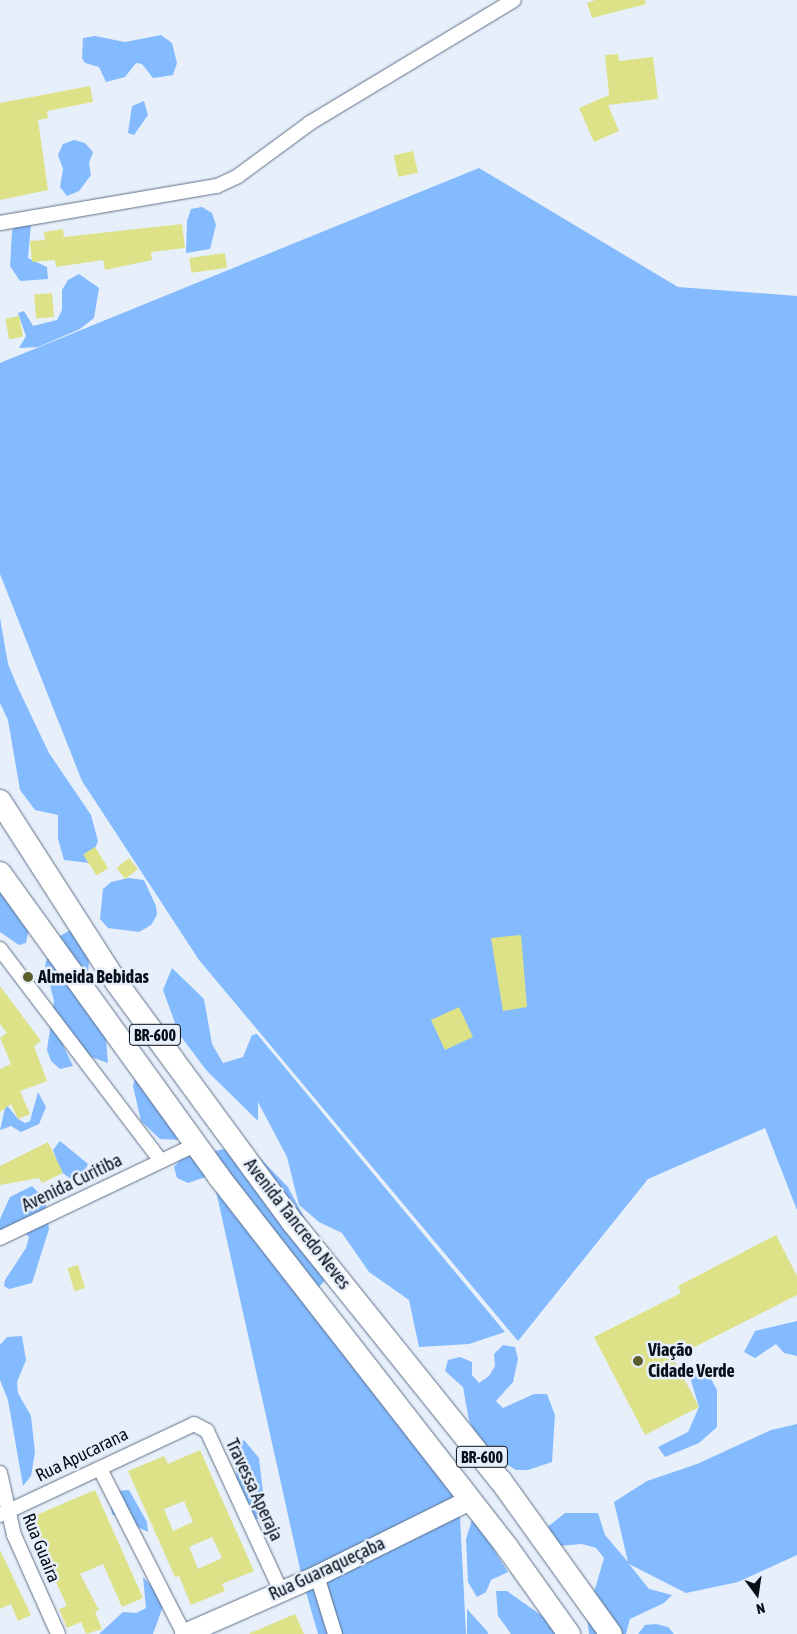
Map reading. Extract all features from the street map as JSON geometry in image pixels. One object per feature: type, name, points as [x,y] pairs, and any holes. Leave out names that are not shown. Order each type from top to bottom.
[{"type":"main road","name":"Avenida Tancredo Neves","points":[[0,801],[116,982],[294,1224],[501,1481],[611,1634]]},
{"type":"main road","name":"Avenida Tancredo Neves","points":[[0,874],[195,1145],[468,1501],[506,1547],[569,1634]]},
{"type":"main road","points":[[404,1416],[421,1398],[432,1395]]},
{"type":"main road","name":"Rua Guaraqueçaba","points":[[184,1634],[317,1576],[468,1501]]},
{"type":"main road","points":[[506,1547],[549,1590],[584,1634]]},
{"type":"street","points":[[0,223],[218,186],[238,176],[310,123],[514,0]]},
{"type":"street","points":[[0,948],[161,1161]]},
{"type":"street","name":"Avenida Curitiba","points":[[0,1238],[195,1145]]},
{"type":"street","name":"Travessa Aperaja","points":[[180,1429],[194,1424],[207,1432],[280,1591]]},
{"type":"street","name":"Rua Apucarana","points":[[3,1513],[100,1469],[180,1429]]},
{"type":"street","points":[[100,1469],[184,1634]]},
{"type":"street","name":"Rua Guaíra","points":[[0,1474],[3,1513],[58,1634]]},
{"type":"street","points":[[317,1576],[335,1634]]},
{"type":"shaded area","points":[[161,35],[172,43],[177,63],[173,75],[153,78],[142,64],[136,63],[125,77],[106,82],[99,67],[85,63],[82,58],[83,38],[95,36],[125,42]]},
{"type":"shaded area","points":[[144,101],[148,115],[134,135],[128,133],[132,106]]},
{"type":"shaded area","points":[[74,140],[85,143],[93,152],[89,163],[91,175],[79,191],[67,196],[60,187],[63,169],[58,155],[63,144]]},
{"type":"shaded area","points":[[479,168],[678,287],[797,296],[797,1210],[765,1128],[648,1179],[518,1341],[199,960],[82,781],[0,574],[0,363]]},
{"type":"shaded area","points":[[202,207],[212,213],[216,225],[210,249],[186,253],[187,221],[191,209]]},
{"type":"shaded area","points":[[31,224],[28,258],[47,267],[48,279],[20,281],[10,266],[12,232],[14,225]]},
{"type":"shaded area","points":[[79,274],[99,288],[94,318],[80,329],[38,347],[19,348],[26,336],[18,313],[24,311],[33,326],[57,320],[62,310],[62,290],[68,280]]},
{"type":"shaded area","points":[[0,618],[8,664],[18,688],[49,753],[91,815],[98,841],[89,863],[64,860],[58,839],[58,815],[35,810],[20,790],[8,720],[0,703]]},
{"type":"shaded area","points":[[0,876],[29,928],[26,943],[19,945],[0,932]]},
{"type":"shaded area","points":[[128,878],[144,880],[156,906],[157,915],[151,925],[139,932],[108,928],[100,919],[103,889],[111,882]]},
{"type":"shaded area","points":[[74,928],[89,959],[86,1008],[106,1038],[108,1063],[88,1056],[73,1037],[63,1045],[73,1066],[60,1069],[51,1061],[47,1050],[54,1001],[45,965],[53,940]]},
{"type":"shaded area","points":[[172,968],[204,999],[212,1044],[223,1063],[243,1057],[252,1035],[257,1034],[505,1332],[469,1344],[419,1347],[409,1300],[369,1272],[342,1233],[319,1222],[299,1205],[287,1157],[258,1102],[258,1121],[207,1071],[179,1034],[163,990]]},
{"type":"shaded area","points":[[136,1074],[184,1140],[160,1139],[141,1121],[133,1086]]},
{"type":"shaded area","points":[[38,1092],[46,1107],[39,1124],[21,1132],[11,1126],[0,1130],[6,1104],[18,1119],[25,1123],[30,1121]]},
{"type":"shaded area","points":[[60,1141],[88,1164],[83,1174],[71,1179],[61,1172],[53,1150]]},
{"type":"shaded area","points":[[229,1148],[256,1154],[288,1187],[333,1272],[317,1289],[212,1175],[188,1183],[177,1178],[174,1167],[182,1158]]},
{"type":"shaded area","points":[[214,1182],[459,1497],[466,1634],[318,1634],[302,1578]]},
{"type":"shaded area","points":[[32,1186],[45,1199],[49,1229],[32,1283],[9,1289],[4,1286],[5,1280],[26,1248],[29,1237],[24,1232],[0,1235],[0,1219],[10,1197]]},
{"type":"shaded area","points":[[797,1321],[797,1356],[784,1353],[776,1344],[755,1358],[744,1352],[755,1331]]},
{"type":"shaded area","points":[[22,1336],[26,1360],[17,1382],[18,1393],[31,1416],[35,1452],[31,1476],[23,1486],[8,1400],[0,1380],[0,1345],[7,1337]]},
{"type":"shaded area","points":[[503,1345],[515,1347],[518,1359],[513,1382],[496,1401],[503,1408],[534,1394],[547,1394],[555,1415],[552,1462],[528,1470],[516,1470],[487,1452],[469,1421],[463,1387],[445,1371],[448,1360],[460,1357],[472,1362],[472,1375],[479,1383],[489,1376],[495,1366],[494,1354]]},
{"type":"shaded area","points":[[693,1366],[711,1379],[717,1390],[717,1427],[699,1443],[665,1457],[658,1447],[688,1432],[699,1407],[690,1377]]},
{"type":"shaded area","points":[[797,1424],[797,1555],[738,1582],[686,1593],[629,1564],[649,1589],[672,1595],[664,1603],[630,1619],[626,1634],[589,1634],[587,1616],[604,1558],[596,1548],[582,1544],[558,1546],[545,1529],[565,1513],[598,1513],[605,1535],[628,1562],[614,1502],[647,1481],[697,1464],[771,1430]]},
{"type":"shaded area","points":[[244,1440],[259,1458],[266,1518],[254,1519],[237,1482],[234,1447]]},
{"type":"shaded area","points":[[129,1490],[147,1522],[148,1532],[112,1514],[110,1502],[117,1491]]},
{"type":"shaded area","points":[[473,1517],[508,1572],[491,1580],[486,1592],[477,1597],[468,1582],[466,1539]]},
{"type":"shaded area","points":[[143,1577],[160,1594],[163,1606],[153,1634],[99,1634],[123,1612],[136,1613],[146,1608]]},
{"type":"shaded area","points":[[496,1591],[507,1591],[545,1618],[558,1634],[511,1634],[498,1616]]},
{"type":"shaded area","points":[[467,1609],[487,1631],[488,1634],[467,1634]]},
{"type":"shaded area","points":[[656,1624],[668,1627],[674,1634],[638,1634],[645,1625]]},
{"type":"building","points":[[595,0],[645,0],[646,4],[592,18],[587,3]]},
{"type":"building","points":[[618,54],[619,61],[653,57],[658,99],[608,105],[619,131],[594,142],[579,108],[609,95],[605,55]]},
{"type":"building","points":[[90,86],[93,102],[47,111],[48,118],[38,120],[48,190],[0,200],[0,103]]},
{"type":"building","points":[[413,151],[418,172],[398,177],[394,155]]},
{"type":"building","points":[[182,224],[185,248],[151,252],[152,260],[105,270],[103,260],[56,267],[55,260],[32,262],[30,241],[45,240],[44,232],[63,229],[64,237]]},
{"type":"building","points":[[225,253],[227,268],[191,273],[189,258]]},
{"type":"building","points":[[52,293],[54,317],[36,318],[34,295]]},
{"type":"building","points":[[19,316],[23,337],[9,339],[5,319]]},
{"type":"building","points":[[95,847],[108,868],[96,876],[83,854]]},
{"type":"building","points":[[129,858],[138,869],[125,879],[117,868]]},
{"type":"building","points":[[521,935],[527,1007],[503,1011],[491,938]]},
{"type":"building","points":[[0,986],[41,1041],[34,1046],[47,1081],[20,1091],[30,1114],[18,1119],[11,1104],[0,1112],[0,1069],[11,1064],[0,1038],[7,1033],[0,1024]]},
{"type":"building","points":[[459,1007],[473,1037],[445,1050],[431,1020]]},
{"type":"building","points":[[48,1142],[63,1173],[42,1183],[39,1178],[0,1185],[0,1166]]},
{"type":"building","points":[[776,1235],[797,1276],[797,1295],[673,1358],[699,1407],[645,1435],[594,1337],[681,1293],[678,1286]]},
{"type":"building","points":[[78,1265],[85,1288],[74,1291],[67,1268]]},
{"type":"building","points":[[200,1450],[254,1571],[222,1584],[225,1591],[191,1605],[179,1576],[175,1577],[128,1471],[164,1456],[168,1464]],"holes":[[[184,1501],[193,1522],[173,1531],[164,1509]],[[212,1537],[222,1558],[198,1569],[189,1547]]]},
{"type":"building","points":[[95,1490],[143,1598],[122,1607],[103,1564],[80,1574],[99,1610],[95,1612],[102,1629],[86,1634],[81,1622],[67,1628],[59,1609],[67,1606],[27,1519]]},
{"type":"building","points":[[0,1550],[31,1615],[18,1621],[11,1604],[0,1609]]},
{"type":"building","points":[[295,1614],[304,1634],[248,1634]]},
{"type":"place","name":"Almeida Bebidas","points":[[28,977]]},
{"type":"place","name":"Viação Cidade Verde","points":[[638,1361]]}]
